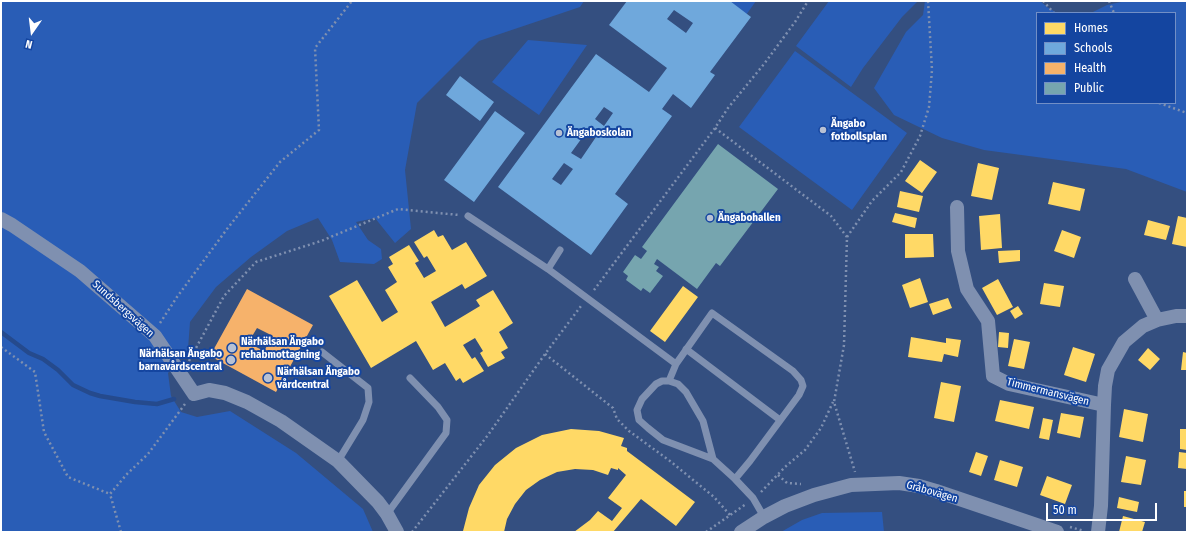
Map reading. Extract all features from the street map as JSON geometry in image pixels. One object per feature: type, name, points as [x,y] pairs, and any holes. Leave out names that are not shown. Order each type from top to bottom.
[{"type":"street","name":"Timmermansvägen","points":[[957,207],[958,251],[966,289],[988,321],[993,376],[1009,384],[1104,405]]},
{"type":"street","name":"Sundsbergsvägen","points":[[1,219],[80,271],[155,336],[194,394],[209,390],[226,393],[247,402],[281,421],[338,461],[378,502],[397,532]]},
{"type":"street","points":[[1135,279],[1157,320]]},
{"type":"street","name":"Timmermansvägen","points":[[1098,532],[1101,506],[1105,386],[1108,370],[1124,342],[1143,326],[1157,320],[1176,316],[1187,316]]},
{"type":"street","name":"Gråbovägen","points":[[741,532],[764,517],[785,506],[814,495],[851,485],[899,483],[919,486],[936,491],[1056,532]]},
{"type":"lane","points":[[468,216],[548,269],[676,364]]},
{"type":"lane","points":[[548,269],[560,250]]},
{"type":"lane","points":[[669,381],[676,364],[712,313],[793,371],[801,380],[803,386],[799,395],[735,479]]},
{"type":"lane","points":[[686,349],[780,420]]},
{"type":"lane","points":[[322,352],[368,388],[369,402],[363,420],[338,461]]},
{"type":"lane","points":[[387,514],[446,433],[447,420],[438,407],[410,378]]},
{"type":"lane","points":[[713,459],[703,421],[686,392],[678,384],[669,381],[662,381],[656,384],[642,399],[638,410],[639,420],[663,440],[713,459],[753,498],[764,517]]},
{"type":"path","points":[[155,336],[161,321],[177,296],[280,162],[319,130],[315,48],[352,1]]},
{"type":"path","points":[[412,532],[488,435],[545,354],[715,128],[728,108],[764,64],[795,22],[808,1]]},
{"type":"path","points":[[706,532],[766,488],[805,450],[821,428],[834,402],[844,345],[847,237],[872,201],[900,172],[920,136],[929,107],[932,70],[928,1]]},
{"type":"path","points":[[1043,1],[1053,12]]},
{"type":"path","points":[[1110,1],[1114,12]]},
{"type":"path","points":[[1162,104],[1187,113]]},
{"type":"path","points":[[715,128],[831,216],[847,237]]},
{"type":"path","points":[[188,364],[224,296],[256,262],[321,241],[398,209],[468,216]]},
{"type":"path","points":[[1,347],[35,372],[44,432],[68,477],[110,494]]},
{"type":"path","points":[[834,402],[855,472]]},
{"type":"path","points":[[110,494],[127,474],[148,454],[175,418]]},
{"type":"path","points":[[110,494],[121,532]]},
{"type":"shaded area","points":[[1,1],[584,1],[580,7],[479,41],[417,103],[405,170],[411,229],[395,243],[375,218],[356,222],[368,240],[381,249],[382,259],[374,264],[340,262],[332,240],[318,218],[287,231],[251,257],[216,287],[190,322],[188,349],[168,373],[171,396],[181,412],[197,417],[230,411],[296,453],[363,509],[373,532],[1,532]]},
{"type":"shaded area","points":[[727,1],[756,1],[746,15]]},
{"type":"shaded area","points":[[829,1],[918,1],[902,17],[863,68],[851,87],[796,46]]},
{"type":"shaded area","points":[[925,1],[1040,1],[1055,12],[1036,12],[1036,104],[1176,104],[1176,12],[1093,12],[1107,5],[1126,1],[1187,1],[1187,192],[1126,169],[984,150],[942,138],[894,115],[874,88],[906,32],[923,15]]},
{"type":"shaded area","points":[[528,40],[587,45],[539,115],[492,82]]},
{"type":"shaded area","name":"Ängabo fotbollsplan","points":[[795,51],[907,133],[852,210],[739,127]]},
{"type":"shaded area","points":[[882,512],[884,532],[781,532],[802,520],[822,513]]},
{"type":"building: Homes","points":[[920,160],[937,172],[922,193],[905,181]]},
{"type":"building: Homes","points":[[978,163],[999,168],[992,200],[971,196]]},
{"type":"building: Homes","points":[[1053,182],[1085,189],[1080,211],[1048,204]]},
{"type":"building: Homes","points":[[900,191],[923,196],[919,212],[897,207]]},
{"type":"building: Homes","points":[[895,213],[917,218],[915,228],[892,222]]},
{"type":"building: Homes","points":[[1000,214],[1002,248],[981,250],[979,216]]},
{"type":"building: Homes","points":[[1178,216],[1187,218],[1187,247],[1172,244]]},
{"type":"building: Homes","points":[[1148,220],[1170,226],[1166,240],[1144,235]]},
{"type":"building: Homes","points":[[434,230],[438,237],[443,235],[452,250],[466,242],[487,276],[465,289],[462,284],[431,302],[445,327],[480,306],[476,300],[493,290],[513,323],[499,332],[508,348],[501,352],[505,358],[488,367],[480,353],[483,351],[475,338],[463,345],[472,359],[475,357],[484,371],[463,383],[460,378],[456,381],[445,363],[433,370],[416,341],[371,368],[329,296],[357,280],[382,322],[398,312],[385,290],[397,282],[388,267],[393,264],[389,257],[409,245],[419,261],[415,263],[424,278],[436,271],[427,256],[424,258],[414,242]]},
{"type":"building: Homes","points":[[1062,230],[1081,237],[1074,258],[1054,251]]},
{"type":"building: Homes","points":[[905,234],[933,234],[934,257],[905,258]]},
{"type":"building: Homes","points":[[1020,250],[1020,261],[999,263],[998,251]]},
{"type":"building: Homes","points":[[920,278],[928,302],[910,308],[902,285]]},
{"type":"building: Homes","points":[[998,279],[1013,307],[997,315],[982,288]]},
{"type":"building: Homes","points":[[1044,283],[1064,286],[1060,307],[1040,304]]},
{"type":"building: Homes","points":[[683,286],[698,297],[665,342],[650,331]]},
{"type":"building: Homes","points":[[948,298],[952,308],[933,315],[929,304]]},
{"type":"building: Homes","points":[[1018,306],[1023,314],[1015,319],[1010,311]]},
{"type":"building: Homes","points":[[999,332],[1009,333],[1008,348],[998,347]]},
{"type":"building: Homes","points":[[911,337],[946,343],[946,338],[961,340],[958,357],[944,354],[942,362],[908,357]]},
{"type":"building: Homes","points":[[1014,339],[1030,342],[1024,369],[1008,366]]},
{"type":"building: Homes","points":[[1073,347],[1095,354],[1086,382],[1064,375]]},
{"type":"building: Homes","points":[[1148,348],[1160,359],[1150,370],[1138,360]]},
{"type":"building: Homes","points":[[1183,352],[1187,353],[1187,370],[1181,370]]},
{"type":"building: Homes","points":[[941,382],[961,386],[954,422],[934,418]]},
{"type":"building: Homes","points":[[1000,400],[1034,407],[1029,429],[995,421]]},
{"type":"building: Homes","points":[[1124,409],[1148,414],[1143,442],[1119,437]]},
{"type":"building: Homes","points":[[1061,413],[1084,417],[1080,438],[1057,433]]},
{"type":"building: Homes","points":[[1043,418],[1053,420],[1049,440],[1039,438]]},
{"type":"building: Homes","points":[[571,429],[599,431],[624,438],[621,446],[627,448],[627,451],[695,502],[676,526],[641,499],[613,532],[574,532],[590,520],[598,511],[612,521],[622,508],[608,498],[626,475],[618,468],[618,470],[611,468],[608,475],[593,470],[575,469],[557,472],[540,480],[526,490],[515,504],[507,519],[504,532],[463,531],[469,508],[479,485],[495,465],[516,448],[542,435]]},
{"type":"building: Homes","points":[[1180,429],[1187,429],[1187,450],[1180,449]]},
{"type":"building: Homes","points":[[976,452],[988,456],[981,476],[969,472]]},
{"type":"building: Homes","points":[[1179,452],[1187,453],[1187,469],[1178,468]]},
{"type":"building: Homes","points":[[1126,456],[1146,460],[1141,485],[1121,482]]},
{"type":"building: Homes","points":[[1000,460],[1023,467],[1017,487],[994,480]]},
{"type":"building: Homes","points":[[1047,476],[1072,485],[1065,504],[1040,495]]},
{"type":"building: Homes","points":[[1184,491],[1187,491],[1187,507],[1184,507]]},
{"type":"building: Homes","points":[[1119,497],[1139,502],[1137,512],[1117,508]]},
{"type":"building: Homes","points":[[1123,516],[1145,522],[1142,532],[1119,532]]},
{"type":"building: Schools","points":[[627,1],[730,1],[751,17],[710,72],[715,75],[691,108],[673,94],[662,109],[672,116],[615,194],[628,204],[591,255],[498,187],[596,54],[649,92],[667,68],[609,25]],"holes":[[[674,10],[693,23],[686,33],[667,19]],[[604,107],[613,113],[604,126],[595,119]],[[587,131],[596,137],[581,159],[571,153]],[[564,163],[573,169],[561,185],[552,179]]]},
{"type":"building: Schools","points":[[460,76],[494,102],[480,121],[446,95]]},
{"type":"building: Schools","points":[[495,111],[525,133],[474,202],[444,180]]},
{"type":"building: Health","points":[[247,289],[313,325],[276,392],[210,356]],"holes":[[[257,328],[273,336],[264,351],[248,343]]]},
{"type":"building: Public","name":"Ängabohallen","points":[[718,144],[778,189],[720,266],[716,263],[697,289],[657,259],[654,264],[659,267],[656,271],[663,276],[650,293],[643,288],[641,291],[626,280],[628,276],[623,272],[635,255],[641,259],[647,251],[642,247]]},
{"type":"waterway","points":[[1,332],[29,353],[43,359],[58,370],[73,385],[90,393],[135,402],[157,404],[174,399]]},
{"type":"place","name":"Ängabo fotbollsplan","points":[[823,130]]},
{"type":"place","name":"Ängaboskolan","points":[[559,133]]},
{"type":"place","name":"Ängabohallen","points":[[710,218]]},
{"type":"place","name":"Närhälsan Ängabo rehabmottagning","points":[[232,348]]},
{"type":"place","name":"Närhälsan Ängabo barnavårdscentral","points":[[231,360]]},
{"type":"place","name":"Närhälsan Ängabo vårdcentral","points":[[268,378]]}]
